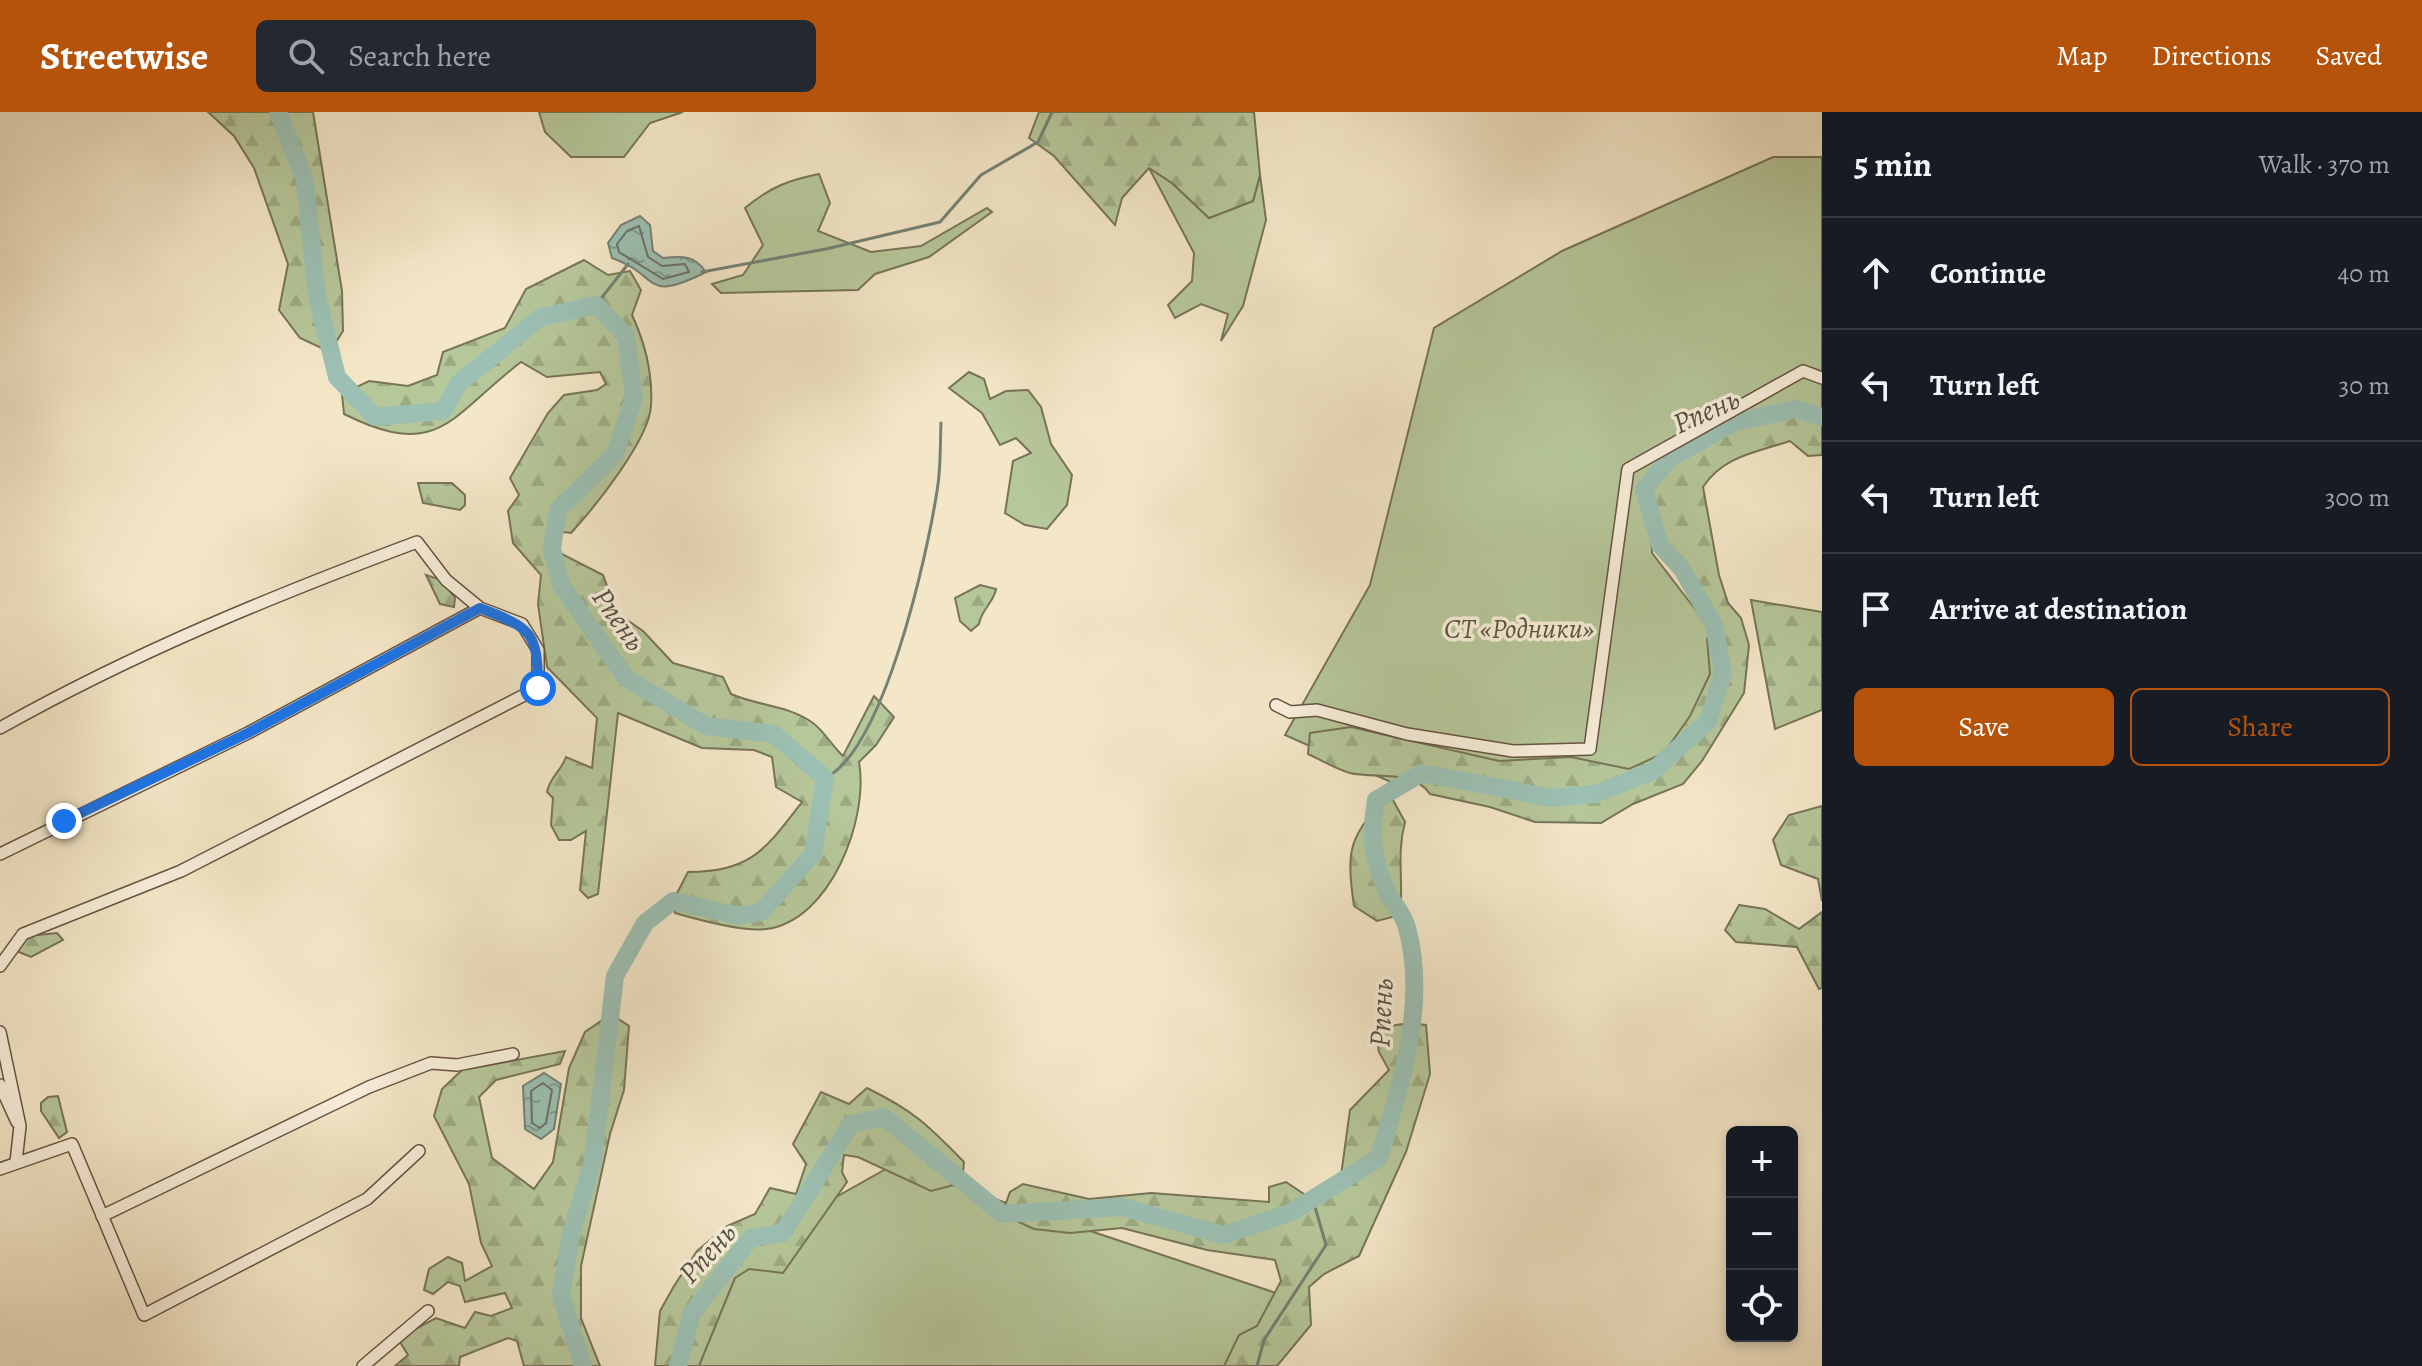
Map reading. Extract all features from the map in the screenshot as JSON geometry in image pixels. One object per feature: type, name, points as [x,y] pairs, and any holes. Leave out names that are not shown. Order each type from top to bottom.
[{"type":"street","points":[[1276,705],[1290,712],[1317,710],[1407,734],[1513,751],[1590,749],[1628,469],[1803,371],[1822,378]]},
{"type":"street","points":[[0,728],[83,681],[245,607],[417,542],[446,580],[480,608],[522,624],[538,650],[538,688],[181,871],[23,934],[0,966]]},
{"type":"street","points":[[0,854],[248,733],[480,608]]},
{"type":"street","points":[[0,1032],[20,1126],[16,1162]]},
{"type":"street","points":[[102,1216],[369,1087],[431,1063],[457,1065],[513,1054]]},
{"type":"street","points":[[0,1085],[20,1126]]},
{"type":"street","points":[[0,1169],[72,1144],[144,1315],[367,1199],[419,1151]]},
{"type":"street","points":[[363,1366],[428,1311]]},
{"type":"green space","points":[[208,112],[313,112],[342,291],[343,331],[330,352],[300,338],[279,310],[288,264],[254,168],[234,136]]},
{"type":"green space","points":[[539,112],[683,112],[650,123],[624,157],[571,157],[545,132]]},
{"type":"green space","points":[[1039,112],[1254,112],[1260,175],[1253,201],[1209,218],[1172,183],[1149,168],[1122,198],[1115,225],[1054,156],[1029,138]]},
{"type":"green space","name":"СТ «Родники»","points":[[1773,157],[1822,157],[1822,425],[1795,417],[1650,496],[1652,553],[1712,631],[1715,681],[1691,739],[1642,781],[1419,776],[1393,783],[1285,735],[1370,585],[1434,328],[1562,251]]},
{"type":"green space","points":[[1149,168],[1172,183],[1209,218],[1253,201],[1260,175],[1266,220],[1243,306],[1221,341],[1228,314],[1201,304],[1175,318],[1168,305],[1192,281],[1194,253]]},
{"type":"green space","points":[[819,174],[830,203],[818,231],[871,252],[921,246],[987,208],[992,212],[929,257],[875,274],[858,290],[721,293],[712,284],[743,275],[763,245],[745,208],[779,186]]},
{"type":"green space","points":[[584,260],[608,275],[630,271],[641,290],[632,315],[647,359],[651,406],[641,437],[619,473],[571,533],[555,531],[552,549],[603,575],[617,613],[643,631],[673,663],[723,677],[731,694],[803,717],[817,726],[843,756],[874,696],[894,717],[876,745],[859,762],[861,785],[858,811],[841,864],[827,887],[809,907],[789,922],[766,929],[733,927],[675,913],[673,901],[688,872],[727,868],[755,855],[802,802],[776,787],[772,757],[754,750],[702,748],[618,713],[598,894],[588,898],[580,890],[586,831],[571,840],[559,840],[551,825],[553,798],[547,792],[548,787],[566,757],[592,768],[597,718],[547,667],[538,604],[541,575],[513,543],[508,511],[519,495],[510,478],[548,413],[564,395],[597,390],[606,384],[600,372],[547,377],[521,362],[460,414],[424,433],[402,434],[376,428],[344,414],[342,394],[369,381],[408,386],[437,375],[443,352],[505,328],[526,289]]},
{"type":"green space","points":[[969,372],[984,379],[990,399],[1006,391],[1028,390],[1041,407],[1051,444],[1072,475],[1067,505],[1047,529],[1025,525],[1005,513],[1013,461],[1031,453],[1016,438],[1000,445],[982,413],[949,388]]},
{"type":"green space","points":[[1796,409],[1822,423],[1822,455],[1808,456],[1790,441],[1731,462],[1720,468],[1703,487],[1719,575],[1728,603],[1741,618],[1749,645],[1744,693],[1702,761],[1683,784],[1633,804],[1601,823],[1535,822],[1490,807],[1430,794],[1423,786],[1404,778],[1350,773],[1308,754],[1310,733],[1351,727],[1499,761],[1571,757],[1629,769],[1664,753],[1690,716],[1710,674],[1707,639],[1714,625],[1682,569],[1660,545],[1644,490],[1669,459],[1735,422]]},
{"type":"green space","points":[[418,483],[452,483],[465,495],[465,505],[460,510],[423,503]]},
{"type":"green space","points":[[426,575],[441,580],[455,598],[454,607],[440,604]]},
{"type":"green space","points":[[980,585],[996,589],[979,624],[971,631],[960,621],[955,598]]},
{"type":"green space","points":[[1751,600],[1822,612],[1822,710],[1775,729]]},
{"type":"green space","points":[[1388,791],[1405,822],[1401,846],[1400,915],[1377,921],[1354,906],[1351,855],[1359,832]]},
{"type":"green space","points":[[1822,806],[1822,901],[1818,879],[1781,865],[1773,840],[1789,815]]},
{"type":"green space","points":[[1739,905],[1765,909],[1799,929],[1822,912],[1822,988],[1819,989],[1797,947],[1736,942],[1725,930]]},
{"type":"green space","points":[[57,933],[63,940],[31,957],[14,950],[27,936]]},
{"type":"green space","points":[[611,1014],[629,1026],[624,1090],[610,1134],[581,1266],[581,1318],[600,1366],[524,1366],[517,1341],[508,1338],[460,1357],[459,1366],[395,1366],[408,1355],[400,1342],[404,1335],[436,1318],[465,1328],[475,1312],[491,1316],[512,1308],[505,1293],[465,1302],[460,1286],[448,1282],[433,1294],[424,1290],[429,1269],[448,1257],[462,1263],[465,1281],[492,1266],[481,1243],[469,1184],[434,1116],[442,1089],[462,1070],[565,1051],[560,1064],[496,1080],[479,1097],[492,1158],[534,1189],[553,1162],[569,1068],[585,1032]]},
{"type":"green space","points":[[1410,1023],[1426,1025],[1430,1074],[1406,1152],[1359,1256],[1324,1274],[1309,1287],[1311,1325],[1277,1366],[1224,1366],[1239,1335],[1257,1326],[1281,1281],[1275,1260],[1207,1250],[1122,1228],[1070,1233],[1034,1229],[1002,1214],[1010,1192],[1023,1184],[1089,1199],[1151,1193],[1269,1202],[1269,1187],[1286,1182],[1313,1200],[1340,1183],[1350,1110],[1389,1070],[1379,1052],[1375,1028]]},
{"type":"green space","points":[[867,1088],[897,1104],[930,1128],[964,1162],[962,1183],[931,1191],[858,1157],[844,1155],[842,1172],[847,1182],[783,1273],[749,1269],[735,1278],[699,1366],[655,1366],[660,1311],[697,1251],[727,1226],[755,1214],[770,1188],[796,1194],[806,1164],[793,1144],[821,1092],[849,1104]]},
{"type":"green space","points":[[58,1096],[67,1132],[59,1138],[41,1111],[41,1103],[48,1097]]},
{"type":"green space","points":[[893,1165],[1279,1294],[1277,1366],[691,1366],[731,1256]]},
{"type":"water","points":[[640,216],[650,225],[653,251],[663,258],[692,260],[706,272],[671,286],[661,286],[612,258],[608,243],[621,225]]},
{"type":"water","points":[[544,1073],[561,1084],[554,1129],[541,1139],[525,1129],[523,1086]]},
{"type":"waterway","name":"Рпень","points":[[278,112],[305,180],[317,296],[337,377],[375,417],[443,411],[459,383],[541,317],[596,305],[626,336],[634,398],[615,454],[558,510],[552,549],[561,585],[626,678],[706,726],[774,734],[825,778],[813,854],[761,912],[739,916],[673,901],[645,923],[615,976],[593,1161],[571,1234],[561,1296],[583,1366]]},
{"type":"waterway","points":[[702,272],[826,249],[940,222],[981,175],[1038,142],[1052,112]]},
{"type":"waterway","points":[[596,305],[628,264]]},
{"type":"waterway","name":"Рпень","points":[[678,1366],[692,1313],[751,1238],[783,1233],[851,1124],[884,1117],[1002,1214],[1122,1207],[1223,1235],[1290,1213],[1379,1158],[1403,1074],[1413,1015],[1414,986],[1413,957],[1405,923],[1386,890],[1375,856],[1373,825],[1376,800],[1422,773],[1552,798],[1595,794],[1653,771],[1708,721],[1723,673],[1714,625],[1682,569],[1660,545],[1644,490],[1669,459],[1735,422],[1796,409],[1822,417]]},
{"type":"waterway","points":[[825,778],[846,760],[866,730],[884,692],[899,648],[932,521],[939,474],[941,423]]},
{"type":"waterway","points":[[1257,1366],[1264,1340],[1326,1245],[1313,1200]]},
{"type":"route","points":[[64,821],[248,733],[480,608],[522,624],[538,650],[538,688]]}]
